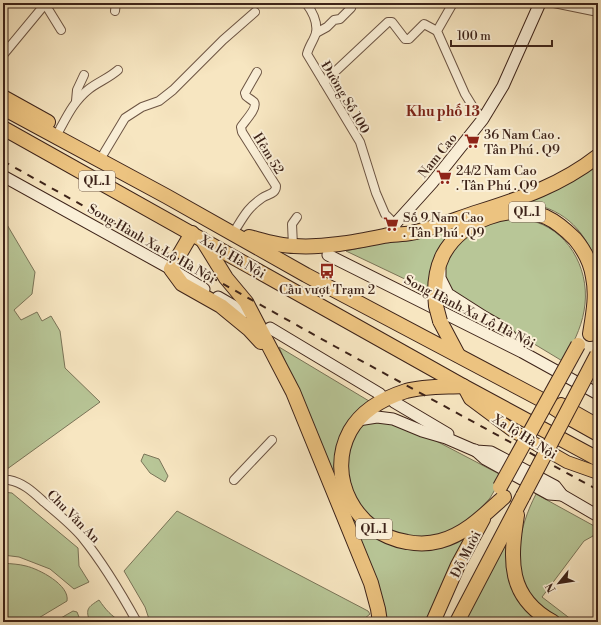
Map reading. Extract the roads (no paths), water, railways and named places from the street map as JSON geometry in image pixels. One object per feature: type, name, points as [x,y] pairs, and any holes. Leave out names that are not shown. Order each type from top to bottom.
[{"type":"highway","name":"Xa lộ Hà Nội","points":[[3,97],[153,180],[306,275],[458,354],[542,400],[598,434]]},
{"type":"highway","name":"Xa lộ Hà Nội","points":[[3,108],[166,196],[235,231]]},
{"type":"highway","name":"Xa lộ Hà Nội","points":[[3,128],[598,460]]},
{"type":"highway","points":[[235,231],[258,239],[293,246],[308,247],[342,244],[528,192],[568,172],[598,150]]},
{"type":"highway","points":[[394,229],[410,234],[534,194],[569,176],[598,156]]},
{"type":"highway","points":[[153,180],[166,196]]},
{"type":"highway","name":"QL.1","points":[[458,354],[440,321],[436,306],[436,278],[440,264],[444,255],[457,237],[468,228],[503,213],[518,211],[545,217],[558,223],[569,233],[582,249],[590,264],[595,288],[596,315],[590,334],[580,346]]},
{"type":"highway","points":[[197,236],[171,269],[182,284],[221,306],[250,329],[279,364]]},
{"type":"highway","name":"QL.1","points":[[197,236],[226,278],[246,302],[299,405],[371,582],[380,622]]},
{"type":"highway","name":"Xa lộ Hà Nội","points":[[258,239],[298,262],[306,275]]},
{"type":"highway","name":"QL.1","points":[[504,491],[596,315]]},
{"type":"highway","points":[[553,622],[531,606],[524,597],[516,580],[512,560],[515,526],[523,501],[598,358]]},
{"type":"highway","name":"QL.1","points":[[463,386],[431,387],[406,391],[391,396],[376,404],[358,420],[346,440],[342,462],[342,479],[348,497],[359,515],[378,532],[394,539],[421,543],[447,539],[465,530],[488,511]]},
{"type":"highway","name":"QL.1","points":[[299,405],[297,419],[356,558],[374,610],[376,622]]},
{"type":"highway","name":"Đỗ Mười","points":[[433,622],[458,565],[488,511],[504,491]]},
{"type":"highway","name":"Đỗ Mười","points":[[439,622],[504,491]]},
{"type":"highway","name":"Đỗ Mười","points":[[457,622],[523,501]]},
{"type":"main road","name":"Nam Cao","points":[[394,229],[483,119],[503,86],[540,3]]},
{"type":"main road","name":"Song Hành Xa Lộ Hà Nội","points":[[3,176],[171,269],[244,312]]},
{"type":"main road","name":"Song Hành Xa Lộ Hà Nội","points":[[328,255],[522,352],[598,394]]},
{"type":"main road","points":[[440,264],[440,278],[448,294],[478,314],[505,329],[522,352]]},
{"type":"main road","points":[[270,328],[380,394]]},
{"type":"main road","name":"Xa lộ Hà Nội","points":[[499,377],[511,376],[598,425]]},
{"type":"main road","name":"Xa lộ Hà Nội","points":[[463,386],[470,399],[513,432],[567,462],[598,472]]},
{"type":"main road","points":[[394,402],[476,451]]},
{"type":"main road","points":[[358,420],[377,417],[393,419],[422,431],[446,438],[476,451],[491,452],[555,486],[562,495],[598,516]]},
{"type":"street","points":[[306,3],[313,12],[316,33],[327,27],[334,20],[340,19],[351,8],[347,3]]},
{"type":"street","points":[[437,31],[453,3]]},
{"type":"street","points":[[554,3],[598,12]]},
{"type":"street","points":[[3,55],[46,4],[61,30]]},
{"type":"street","points":[[104,153],[125,118],[142,107],[159,101],[173,90],[255,12]]},
{"type":"street","points":[[324,82],[388,22],[392,22],[405,40],[410,39],[424,24],[437,31],[465,94],[473,108],[483,119]]},
{"type":"street","name":"Đường Số 100","points":[[316,33],[307,54],[360,142],[384,214],[394,229]]},
{"type":"street","points":[[60,129],[76,101],[90,88],[118,70]]},
{"type":"street","name":"Hẻm 52","points":[[235,231],[247,210],[264,197],[274,192],[276,186],[242,132],[241,127],[254,109],[254,102],[246,96],[245,93],[257,72]]},
{"type":"street","points":[[76,101],[77,90],[84,75]]},
{"type":"street","points":[[293,246],[292,224],[297,217]]},
{"type":"street","points":[[234,480],[272,440]]},
{"type":"street","name":"Chu Văn An","points":[[8,480],[18,482],[32,491],[60,515],[82,537],[97,558],[136,622]]},
{"type":"railway","points":[[3,161],[336,347],[598,490]]},
{"type":"place","name":"36 Nam Cao . Tân Phú . Q9","points":[[472,141]]},
{"type":"place","name":"24/2 Nam Cao . Tân Phú . Q9","points":[[444,177]]},
{"type":"place","name":"Số 9 Nam Cao . Tân Phú . Q9","points":[[391,224]]},
{"type":"place","name":"Cầu vượt Trạm 2","points":[[327,271]]},
{"type":"district","name":"Khu phố 13","points":[[443,111]]}]
